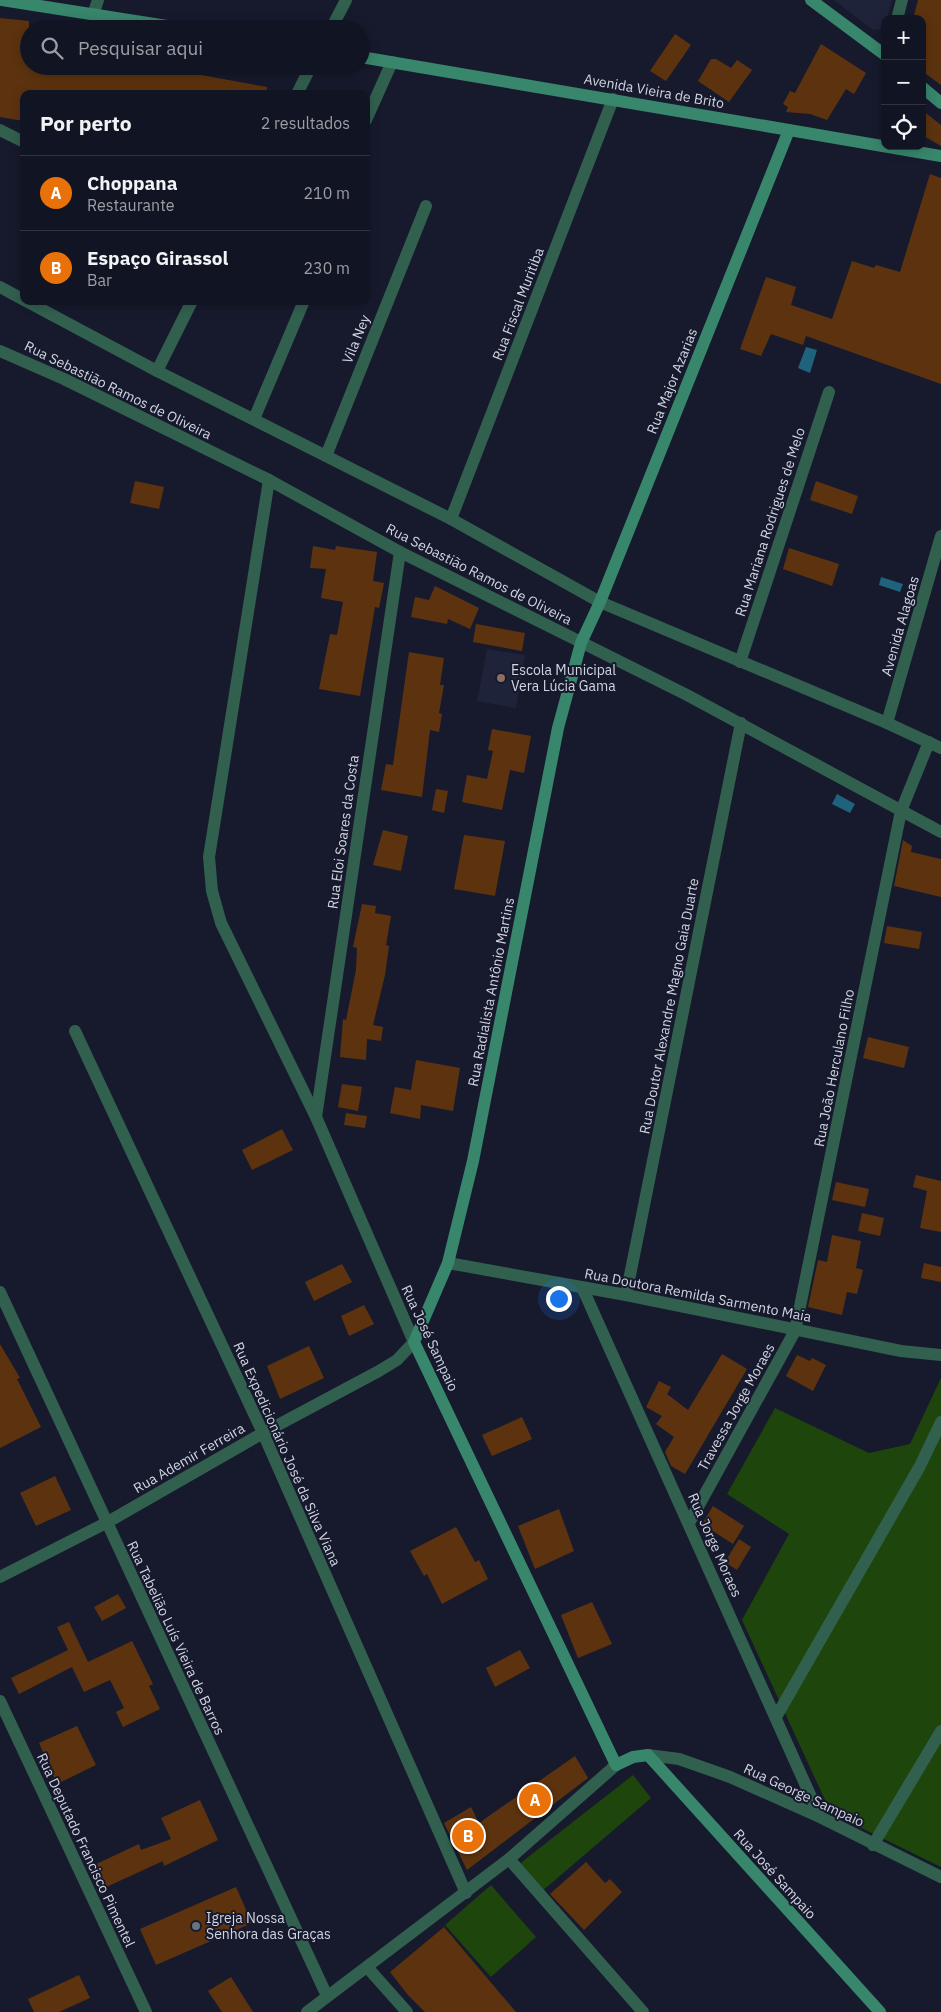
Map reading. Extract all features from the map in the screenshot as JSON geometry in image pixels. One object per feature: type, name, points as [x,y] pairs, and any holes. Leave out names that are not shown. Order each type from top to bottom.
[{"type":"street","points":[[2,0],[126,20]]},
{"type":"street","points":[[93,15],[98,0]]},
{"type":"street","points":[[336,20],[346,0]]},
{"type":"street","points":[[811,0],[881,52]]},
{"type":"street","points":[[898,15],[902,0]]},
{"type":"street","name":"Avenida Vieira de Brito","points":[[370,58],[941,156]]},
{"type":"street","points":[[370,111],[392,62]]},
{"type":"street","points":[[299,90],[306,75]]},
{"type":"street","points":[[926,90],[941,103]]},
{"type":"street","name":"Rua Fiscal Muritiba","points":[[450,519],[613,99]]},
{"type":"street","points":[[0,130],[20,140]]},
{"type":"street","name":"Rua Major Azarias","points":[[580,642],[600,602],[789,130]]},
{"type":"street","name":"Vila Ney","points":[[326,456],[426,206]]},
{"type":"street","points":[[0,287],[20,298]]},
{"type":"street","points":[[33,305],[157,371],[450,519],[600,602],[887,723],[941,748]]},
{"type":"street","points":[[157,371],[190,305]]},
{"type":"street","points":[[254,419],[302,305]]},
{"type":"street","name":"Rua Sebastião Ramos de Oliveira","points":[[0,351],[64,379],[269,480],[400,552],[741,723],[941,832]]},
{"type":"street","name":"Rua Mariana Rodrigues de Melo","points":[[740,662],[829,392]]},
{"type":"street","name":"Rua José Sampaio","points":[[269,480],[209,858],[212,891],[221,923],[316,1117],[414,1342],[616,1765]]},
{"type":"street","name":"Avenida Alagoas","points":[[887,723],[941,536]]},
{"type":"street","name":"Rua Eloi Soares da Costa","points":[[316,1117],[400,552]]},
{"type":"street","name":"Rua Radialista Antônio Martins","points":[[414,1342],[448,1263],[473,1161],[558,728],[580,642]]},
{"type":"street","name":"Rua Doutor Alexandre Magno Gaia Duarte","points":[[626,1296],[741,723]]},
{"type":"street","name":"Rua João Herculano Filho","points":[[796,1331],[901,811],[928,742]]},
{"type":"street","name":"Rua Expedicionário José da Silva Viana","points":[[75,1031],[262,1433],[466,1892]]},
{"type":"street","name":"Rua Doutora Remilda Sarmento Maia","points":[[448,1263],[582,1287],[900,1351],[941,1355]]},
{"type":"street","name":"Rua Jorge Moraes","points":[[582,1287],[820,1817]]},
{"type":"street","name":"Rua Tabelião Luís Vieira de Barros","points":[[0,1292],[106,1524],[327,1996]]},
{"type":"street","name":"Travessa Jorge Moraes","points":[[689,1523],[796,1331]]},
{"type":"street","name":"Rua Ademir Ferreira","points":[[0,1577],[106,1524],[262,1433],[380,1371],[397,1360],[414,1342]]},
{"type":"street","points":[[776,1716],[920,1466],[941,1422]]},
{"type":"street","name":"Rua Deputado Francisco Pimentel","points":[[0,1701],[146,2012]]},
{"type":"street","points":[[873,1844],[941,1731]]},
{"type":"street","points":[[307,2012],[509,1859],[616,1765],[633,1757],[648,1755]]},
{"type":"street","name":"Rua José Sampaio","points":[[648,1755],[880,2012]]},
{"type":"street","name":"Rua George Sampaio","points":[[648,1755],[679,1759],[730,1776],[820,1817],[941,1877]]},
{"type":"street","points":[[509,1859],[643,2012]]},
{"type":"street","points":[[367,1968],[406,2012]]},
{"type":"shaded area","points":[[834,0],[892,0],[888,15],[881,15],[881,29],[873,30]]},
{"type":"shaded area","points":[[806,347],[817,350],[810,373],[798,368]]},
{"type":"shaded area","points":[[881,577],[903,584],[900,592],[879,585]]},
{"type":"shaded area","name":"Escola Municipal Vera Lúcia Gama","points":[[487,649],[525,655],[516,708],[477,701]]},
{"type":"shaded area","points":[[837,794],[855,804],[850,813],[832,804]]},
{"type":"green space","points":[[941,1378],[941,1867],[831,1813],[742,1620],[789,1534],[727,1494],[775,1408],[869,1453],[910,1444]]},
{"type":"green space","points":[[633,1775],[651,1798],[541,1892],[518,1865]]},
{"type":"green space","points":[[491,1885],[536,1937],[491,1977],[445,1925]]},
{"type":"building","points":[[918,0],[941,0],[941,85],[926,74],[926,15],[914,15]]},
{"type":"building","points":[[0,18],[20,20],[20,75],[201,75],[267,87],[267,90],[20,90],[20,120],[0,117]]},
{"type":"building","points":[[675,34],[691,45],[666,81],[650,71]]},
{"type":"building","points":[[821,44],[866,73],[854,94],[846,89],[827,120],[810,114],[786,112],[788,107],[783,104],[790,91],[795,93]]},
{"type":"building","points":[[711,59],[716,59],[731,68],[737,60],[752,70],[729,102],[698,81]]},
{"type":"building","points":[[926,113],[941,125],[941,146],[926,137]]},
{"type":"building","points":[[930,174],[941,178],[941,384],[806,336],[803,345],[771,334],[761,356],[740,349],[766,277],[796,287],[791,305],[832,319],[852,261],[874,268],[876,265],[900,272]]},
{"type":"building","points":[[135,481],[164,487],[159,509],[130,503]]},
{"type":"building","points":[[816,481],[858,496],[852,514],[810,500]]},
{"type":"building","points":[[313,546],[335,550],[336,546],[377,552],[373,581],[384,583],[379,608],[375,607],[360,696],[319,689],[330,634],[337,635],[343,602],[321,598],[326,569],[310,568]]},
{"type":"building","points":[[789,548],[839,564],[832,586],[783,569]]},
{"type":"building","points":[[435,586],[479,608],[470,629],[448,619],[447,624],[411,617],[415,597],[429,600]]},
{"type":"building","points":[[476,624],[525,633],[522,651],[473,642]]},
{"type":"building","points":[[409,652],[444,658],[440,685],[444,685],[439,713],[442,714],[439,732],[430,730],[422,797],[381,790],[386,764],[393,765]]},
{"type":"building","points":[[492,729],[531,736],[524,773],[510,770],[502,810],[462,802],[467,775],[487,779],[493,751],[488,750]]},
{"type":"building","points":[[436,789],[448,791],[444,813],[432,810]]},
{"type":"building","points":[[383,830],[408,836],[401,871],[373,865]]},
{"type":"building","points":[[464,835],[505,841],[495,896],[454,889]]},
{"type":"building","points":[[903,840],[912,846],[911,852],[941,859],[941,897],[894,886]]},
{"type":"building","points":[[362,904],[376,906],[375,913],[391,916],[386,945],[389,946],[385,975],[373,1025],[383,1027],[381,1041],[367,1039],[366,1060],[340,1057],[343,1019],[346,1020],[356,970],[357,948],[353,947]]},
{"type":"building","points":[[887,926],[922,932],[919,949],[884,943]]},
{"type":"building","points":[[868,1037],[909,1047],[904,1068],[863,1058]]},
{"type":"building","points":[[416,1060],[460,1068],[453,1111],[421,1105],[420,1119],[390,1113],[395,1087],[411,1090]]},
{"type":"building","points":[[342,1084],[362,1087],[358,1111],[338,1107]]},
{"type":"building","points":[[346,1113],[367,1116],[365,1128],[344,1125]]},
{"type":"building","points":[[282,1129],[293,1150],[252,1170],[242,1150]]},
{"type":"building","points":[[916,1175],[941,1181],[941,1232],[920,1228],[927,1191],[913,1187]]},
{"type":"building","points":[[836,1182],[869,1189],[865,1207],[832,1200]]},
{"type":"building","points":[[862,1213],[884,1218],[880,1236],[858,1231]]},
{"type":"building","points":[[832,1235],[861,1241],[856,1268],[863,1270],[857,1294],[847,1292],[842,1315],[808,1307],[818,1260],[827,1262]]},
{"type":"building","points":[[924,1263],[941,1267],[941,1282],[921,1278]]},
{"type":"building","points":[[342,1264],[352,1282],[314,1301],[305,1282]]},
{"type":"building","points":[[364,1305],[374,1324],[349,1336],[341,1316]]},
{"type":"building","points":[[0,1344],[20,1378],[17,1379],[41,1427],[0,1448]]},
{"type":"building","points":[[309,1346],[324,1378],[280,1399],[267,1366]]},
{"type":"building","points":[[722,1354],[747,1369],[685,1474],[671,1466],[665,1452],[674,1437],[656,1424],[662,1416],[646,1407],[659,1381],[671,1387],[667,1394],[688,1410]]},
{"type":"building","points":[[797,1355],[810,1361],[812,1358],[826,1365],[813,1391],[786,1376]]},
{"type":"building","points":[[522,1417],[532,1439],[492,1456],[482,1435]]},
{"type":"building","points":[[55,1476],[71,1510],[36,1526],[20,1493]]},
{"type":"building","points":[[713,1506],[744,1526],[733,1544],[702,1524]]},
{"type":"building","points":[[559,1509],[574,1551],[535,1569],[518,1526]]},
{"type":"building","points":[[456,1527],[475,1562],[479,1560],[488,1579],[442,1604],[427,1574],[424,1576],[410,1551]]},
{"type":"building","points":[[739,1539],[751,1547],[737,1570],[725,1562]]},
{"type":"building","points":[[118,1594],[126,1608],[102,1621],[94,1607]]},
{"type":"building","points":[[592,1602],[612,1644],[578,1658],[561,1615]]},
{"type":"building","points":[[69,1622],[88,1662],[132,1641],[153,1684],[149,1686],[160,1709],[123,1727],[116,1712],[124,1708],[110,1680],[84,1692],[72,1667],[19,1694],[11,1678],[68,1650],[57,1627]]},
{"type":"building","points":[[520,1650],[530,1668],[495,1687],[486,1668]]},
{"type":"building","points":[[77,1726],[96,1765],[57,1784],[39,1743]]},
{"type":"building","points":[[575,1756],[588,1778],[467,1870],[444,1823],[471,1807],[479,1823]]},
{"type":"building","points":[[200,1800],[218,1840],[164,1866],[163,1861],[102,1889],[92,1866],[139,1844],[141,1850],[171,1839],[161,1818]]},
{"type":"building","points":[[586,1862],[605,1883],[610,1879],[622,1892],[584,1930],[550,1894]]},
{"type":"building","name":"Igreja Nossa Senhora das Graças","points":[[236,1887],[252,1923],[156,1965],[140,1929]]},
{"type":"building","points":[[444,1927],[516,2012],[425,2012],[408,1995],[390,1972]]},
{"type":"building","points":[[79,1975],[90,1998],[59,2012],[34,2012],[28,1999]]},
{"type":"building","points":[[231,1977],[253,2012],[222,2012],[208,1991]]},
{"type":"place","name":"Escola Municipal Vera Lúcia Gama","points":[[501,678]]},
{"type":"place","name":"Choppana","points":[[535,1800]]},
{"type":"place","name":"Espaço Girassol","points":[[468,1836]]},
{"type":"place","name":"Igreja Nossa Senhora das Graças","points":[[196,1926]]}]
